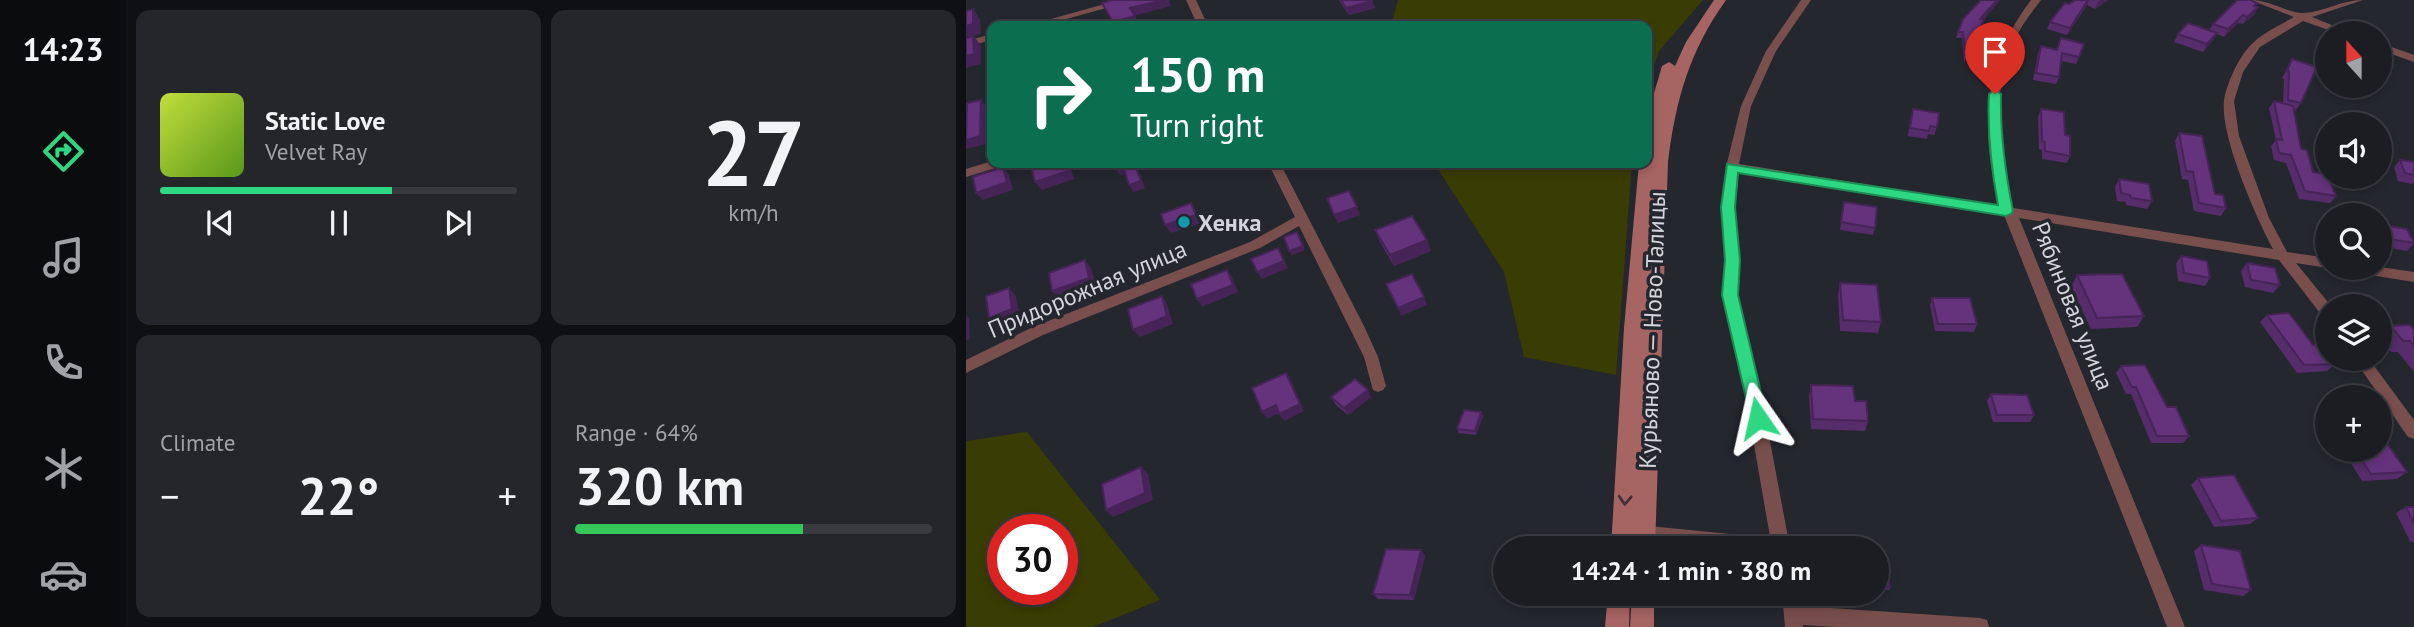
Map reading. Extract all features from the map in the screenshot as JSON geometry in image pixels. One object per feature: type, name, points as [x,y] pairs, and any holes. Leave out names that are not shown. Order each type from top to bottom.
[{"type":"main road","name":"Курьяново — Ново-Талицы","points":[[1652,126],[1672,55],[1708,0]]},
{"type":"main road","name":"Курьяново — Ново-Талицы","points":[[1644,536],[1662,144],[1669,107],[1684,57],[1720,0]]},
{"type":"main road","name":"Курьяново — Ново-Талицы","points":[[1623,536],[1633,328],[1645,168]]},
{"type":"main road","points":[[1617,627],[1618,606]]},
{"type":"main road","points":[[1642,627],[1643,606]]},
{"type":"street","points":[[1050,21],[1130,0]]},
{"type":"street","points":[[1191,0],[1201,21]]},
{"type":"street","points":[[1779,536],[1753,393],[1730,295],[1732,260],[1728,207],[1732,167],[1746,106],[1771,51],[1806,0]]},
{"type":"street","name":"Рябиновая улица","points":[[2036,0],[2020,19],[1998,69],[1994,124],[1996,161],[2006,211],[2013,218],[2176,627]]},
{"type":"street","points":[[2256,0],[2315,22]]},
{"type":"street","points":[[2315,297],[2283,256],[2263,218],[2239,157],[2233,136],[2229,101],[2238,72],[2256,44],[2302,17],[2358,0]]},
{"type":"street","points":[[966,44],[987,38]]},
{"type":"street","points":[[2392,50],[2414,58]]},
{"type":"street","points":[[966,173],[987,166]]},
{"type":"street","points":[[1732,167],[2315,261]]},
{"type":"street","points":[[1276,168],[1362,336],[1371,357],[1378,386]]},
{"type":"street","name":"Придорожная улица","points":[[966,367],[1038,331],[1255,245],[1301,219]]},
{"type":"street","points":[[2392,273],[2414,277]]},
{"type":"street","points":[[2370,371],[2414,432]]},
{"type":"street","points":[[1793,621],[1980,627]]},
{"type":"lane","points":[[1644,529],[1704,536]]},
{"type":"shaded area","points":[[1398,0],[1703,0],[1659,51],[1652,73],[1652,21],[1392,21]]},
{"type":"shaded area","points":[[1437,168],[1632,168],[1616,375],[1524,357],[1504,272]]},
{"type":"shaded area","points":[[1027,432],[1160,600],[1093,627],[966,627],[966,441]]},
{"type":"building","points":[[1112,0],[1164,0],[1130,8],[1135,16],[1117,21],[1112,21],[1102,3]]},
{"type":"building","points":[[1341,0],[1371,0],[1372,1],[1346,8]]},
{"type":"building","points":[[1981,0],[1997,0],[1980,19],[1984,20],[1966,57],[1963,32],[1958,32],[1963,19]]},
{"type":"building","points":[[2088,0],[2070,28],[2050,22],[2065,3]]},
{"type":"building","points":[[2237,0],[2250,0],[2257,3],[2254,6],[2258,7],[2247,17],[2243,15],[2228,29],[2213,24]]},
{"type":"building","points":[[973,9],[973,24],[966,26],[966,11]]},
{"type":"building","points":[[2188,23],[2217,33],[2207,44],[2178,34]]},
{"type":"building","points":[[973,36],[974,54],[966,56],[966,38]]},
{"type":"building","points":[[2061,38],[2084,44],[2079,57],[2062,53],[2059,77],[2036,73],[2041,46],[2057,50]]},
{"type":"building","points":[[2292,59],[2315,66],[2301,103],[2288,100],[2287,71]]},
{"type":"building","points":[[981,100],[980,136],[966,140],[967,103]]},
{"type":"building","points":[[2274,101],[2293,106],[2301,149],[2307,150],[2315,172],[2315,189],[2333,189],[2336,196],[2305,191],[2291,155],[2279,153],[2276,139],[2282,140]]},
{"type":"building","points":[[1913,109],[1939,113],[1937,127],[1930,126],[1929,131],[1910,128]]},
{"type":"building","points":[[2041,109],[2064,112],[2065,135],[2070,136],[2070,156],[2045,151]]},
{"type":"building","points":[[2179,133],[2202,136],[2215,194],[2223,195],[2226,208],[2199,203],[2193,172],[2186,171]]},
{"type":"building","points":[[2400,160],[2414,162],[2414,175],[2405,173]]},
{"type":"building","points":[[1003,168],[1007,182],[976,193],[973,177]]},
{"type":"building","points":[[1032,168],[1067,168],[1068,171],[1035,182]]},
{"type":"building","points":[[1124,168],[1136,168],[1141,181],[1129,185]]},
{"type":"building","points":[[2119,179],[2149,184],[2152,201],[2131,198],[2130,195],[2121,193]]},
{"type":"building","points":[[1349,191],[1357,207],[1334,215],[1327,198]]},
{"type":"building","points":[[1844,202],[1877,207],[1875,228],[1841,222]]},
{"type":"building","points":[[1191,203],[1196,215],[1165,225],[1161,214]]},
{"type":"building","points":[[1412,216],[1427,240],[1390,255],[1375,230]]},
{"type":"building","points":[[2392,226],[2407,229],[2414,243],[2392,239]]},
{"type":"building","points":[[1297,232],[1303,246],[1289,251],[1284,237]]},
{"type":"building","points":[[1278,248],[1284,261],[1257,272],[1251,259]]},
{"type":"building","points":[[2181,256],[2207,261],[2210,278],[2184,273]]},
{"type":"building","points":[[1085,260],[1089,278],[1052,291],[1049,273]]},
{"type":"building","points":[[2247,263],[2275,268],[2280,285],[2251,280]]},
{"type":"building","points":[[1227,270],[1233,285],[1197,299],[1191,284]]},
{"type":"building","points":[[1412,274],[1424,297],[1398,308],[1386,284]]},
{"type":"building","points":[[2122,274],[2144,316],[2097,318],[2077,275]]},
{"type":"building","points":[[1840,283],[1877,285],[1881,322],[1843,320]]},
{"type":"building","points":[[1009,288],[1012,309],[989,318],[986,296]]},
{"type":"building","points":[[1162,296],[1167,316],[1133,330],[1128,309]]},
{"type":"building","points":[[1932,298],[1970,298],[1977,324],[1938,324]]},
{"type":"building","points":[[2289,313],[2315,345],[2315,365],[2304,365],[2267,315]]},
{"type":"building","points":[[2410,325],[2414,330],[2414,346],[2410,341],[2403,341],[2392,326]]},
{"type":"building","points":[[2145,365],[2167,407],[2176,407],[2189,436],[2157,436],[2136,387],[2132,387],[2121,366]]},
{"type":"building","points":[[1286,373],[1300,404],[1279,414],[1276,405],[1262,412],[1252,388]]},
{"type":"building","points":[[1355,379],[1368,390],[1344,408],[1331,397]]},
{"type":"building","points":[[1811,385],[1853,386],[1855,401],[1866,401],[1868,421],[1813,419]]},
{"type":"building","points":[[1991,394],[2027,395],[2034,415],[1997,415]]},
{"type":"building","points":[[1464,410],[1481,412],[1475,431],[1457,429]]},
{"type":"building","points":[[2392,451],[2407,472],[2371,474],[2363,462],[2392,462]]},
{"type":"building","points":[[1141,467],[1145,493],[1106,510],[1102,484]]},
{"type":"building","points":[[2234,475],[2258,518],[2221,521],[2198,478]]},
{"type":"building","points":[[2406,507],[2414,507],[2414,524]]},
{"type":"building","points":[[2201,545],[2240,551],[2251,590],[2212,584]]},
{"type":"building","points":[[1386,549],[1421,550],[1410,595],[1373,594]]},
{"type":"place","name":"Хенка","points":[[1184,222]]},
{"type":"route","points":[[1758,418],[1730,295],[1732,260],[1728,207],[1732,167],[2006,211],[1996,161],[1995,94]]}]
